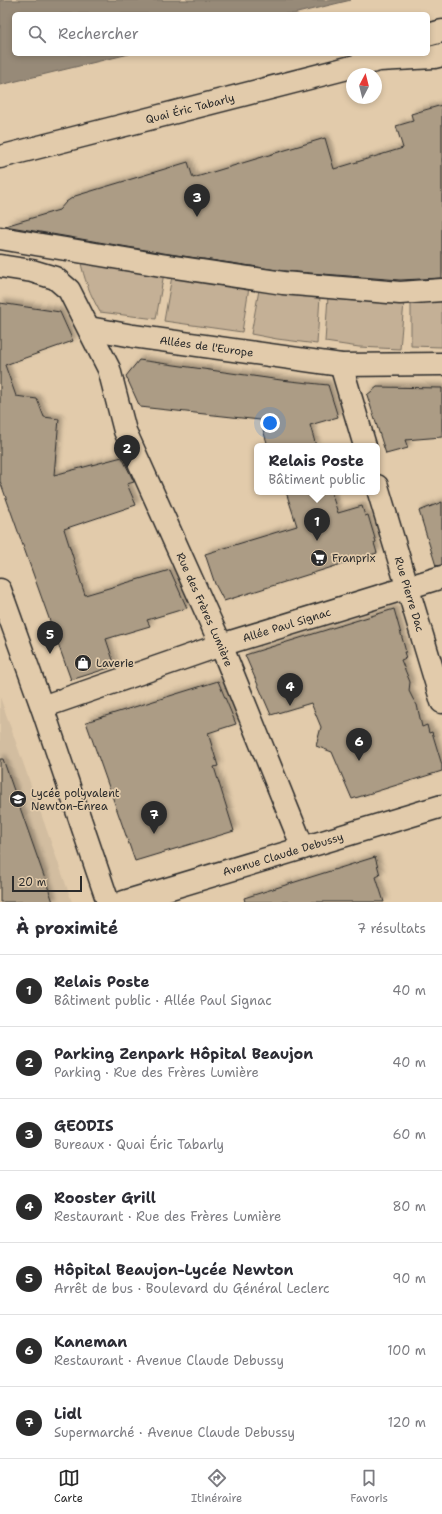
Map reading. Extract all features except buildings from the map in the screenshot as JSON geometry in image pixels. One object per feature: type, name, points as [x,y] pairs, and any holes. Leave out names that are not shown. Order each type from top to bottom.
[{"type":"street","points":[[430,34],[442,31]]},
{"type":"street","name":"Quai Éric Tabarly","points":[[0,157],[385,57],[434,57],[442,55]]},
{"type":"street","points":[[0,238],[161,265],[283,283],[400,293],[442,290]]},
{"type":"street","points":[[0,266],[32,271],[55,278],[69,290],[89,328]]},
{"type":"street","name":"Allées de l'Europe","points":[[89,328],[133,336],[341,365],[442,364]]},
{"type":"street","name":"Rue des Frères Lumière","points":[[89,328],[109,369],[125,431],[221,645],[303,848]]},
{"type":"street","points":[[109,369],[118,352],[133,336]]},
{"type":"street","points":[[341,365],[364,443]]},
{"type":"street","name":"Rue Pierre Dac","points":[[380,495],[442,702]]},
{"type":"street","name":"Allée Paul Signac","points":[[42,708],[221,645],[442,577]]},
{"type":"street","points":[[0,590],[108,902]]},
{"type":"street","name":"Avenue Claude Debussy","points":[[124,902],[442,806]]},
{"type":"shaded area","points":[[0,0],[351,0],[301,12],[12,12],[12,56],[121,56],[0,85]]},
{"type":"shaded area","points":[[80,259],[164,273],[156,319],[100,312],[93,299],[83,273]]},
{"type":"shaded area","points":[[172,276],[249,287],[242,332],[164,321]]},
{"type":"shaded area","points":[[259,290],[320,296],[317,344],[251,334]]},
{"type":"shaded area","points":[[328,296],[366,301],[404,302],[400,349],[359,347],[325,342]]},
{"type":"shaded area","points":[[411,300],[442,300],[442,347],[411,346]]},
{"type":"shaded area","name":"Lycée polyvalent Newton-Enrea","points":[[0,697],[72,902],[0,902]]},
{"type":"place","name":"GEODIS","points":[[197,217]]},
{"type":"place","name":"Parking Zenpark Hôpital Beaujon","points":[[127,468]]},
{"type":"place","name":"Relais Poste","points":[[317,541]]},
{"type":"place","name":"Franprix","points":[[319,558]]},
{"type":"place","name":"Hôpital Beaujon-Lycée Newton","points":[[50,654]]},
{"type":"place","name":"Laverie","points":[[83,663]]},
{"type":"place","name":"Rooster Grill","points":[[290,706]]},
{"type":"place","name":"Kaneman","points":[[359,761]]},
{"type":"place","name":"Lycée polyvalent Newton-Enrea","points":[[18,799]]},
{"type":"place","name":"Lidl","points":[[154,834]]}]
